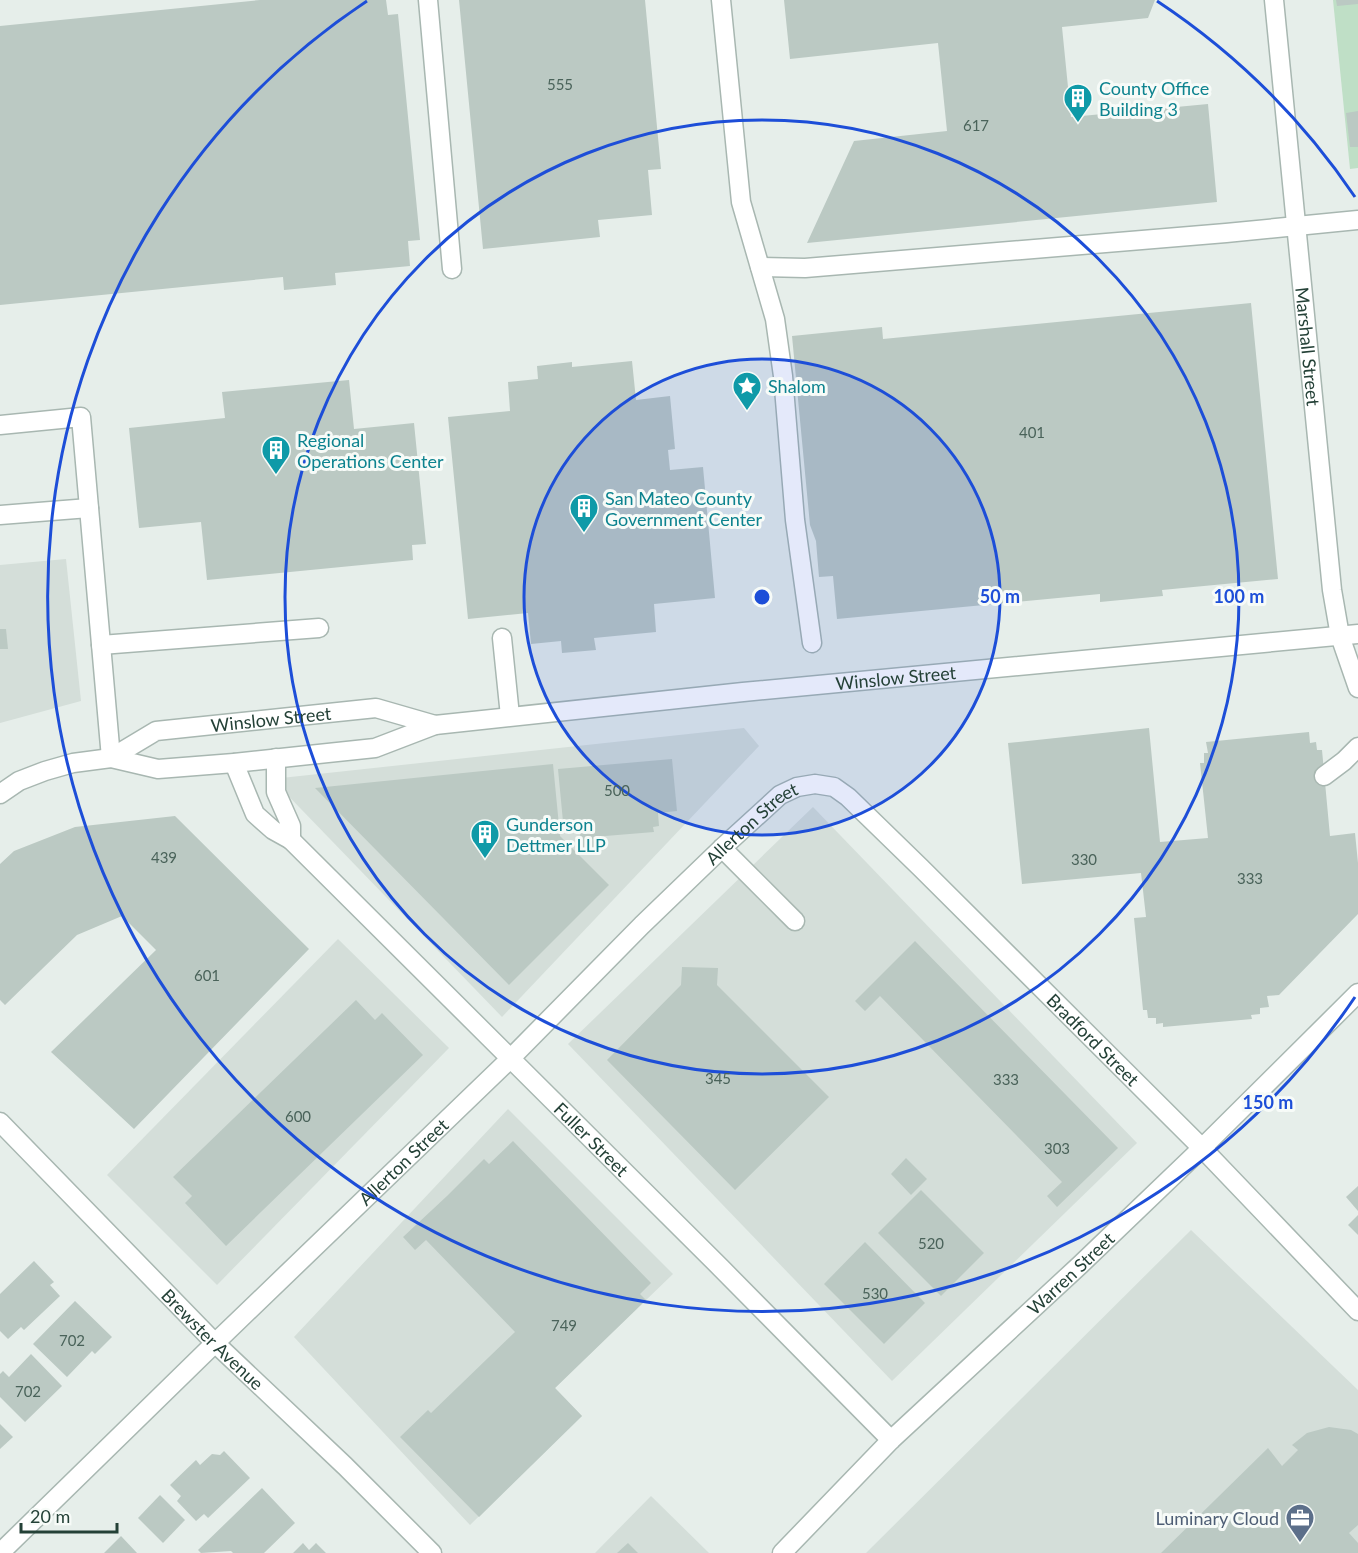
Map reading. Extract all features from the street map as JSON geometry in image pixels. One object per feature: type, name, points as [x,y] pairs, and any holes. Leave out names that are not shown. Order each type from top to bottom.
[{"type":"street","points":[[428,0],[452,269]]},
{"type":"street","points":[[721,0],[741,202],[775,319],[783,376],[795,520],[812,643]]},
{"type":"street","name":"Marshall Street","points":[[1274,0],[1332,590],[1349,635],[1358,688]]},
{"type":"street","points":[[760,267],[805,268],[1358,220]]},
{"type":"street","points":[[0,425],[81,417],[111,758]]},
{"type":"street","points":[[0,515],[89,508]]},
{"type":"street","points":[[101,645],[319,628]]},
{"type":"street","name":"Winslow Street","points":[[0,794],[19,782],[45,771],[73,763],[111,758],[158,769],[234,763],[375,748],[435,725],[510,716],[1349,635]]},
{"type":"street","points":[[502,638],[510,716]]},
{"type":"street","name":"Winslow Street","points":[[111,758],[156,731],[376,708],[435,725]]},
{"type":"street","points":[[1324,776],[1358,747]]},
{"type":"street","points":[[276,758],[276,792],[291,826],[291,840]]},
{"type":"street","name":"Fuller Street","points":[[234,763],[255,814],[273,830],[291,840],[891,1440]]},
{"type":"street","name":"Allerton Street","points":[[0,1553],[510,1059],[642,925],[722,848],[780,795],[797,787],[815,784]]},
{"type":"street","name":"Bradford Street","points":[[815,784],[834,787],[848,797],[1202,1148],[1358,1311]]},
{"type":"street","points":[[722,848],[795,921]]},
{"type":"street","name":"Warren Street","points":[[788,1551],[891,1440],[1080,1265],[1358,993]]},
{"type":"street","name":"Brewster Avenue","points":[[0,1122],[215,1343],[345,1466],[432,1553]]},
{"type":"shaded area","points":[[66,559],[81,701],[0,723],[0,565]]},
{"type":"shaded area","points":[[744,728],[759,746],[502,1017],[272,779]]},
{"type":"shaded area","points":[[813,807],[1137,1143],[892,1381],[568,1044]]},
{"type":"shaded area","points":[[338,939],[449,1048],[217,1285],[107,1175]]},
{"type":"shaded area","points":[[508,1109],[673,1274],[555,1388],[582,1416],[470,1525],[294,1337]]},
{"type":"shaded area","points":[[1191,1230],[1358,1390],[1358,1553],[866,1553]]},
{"type":"shaded area","points":[[651,1496],[709,1553],[595,1553]]},
{"type":"green space","points":[[1333,0],[1358,0],[1358,168],[1350,169]]},
{"type":"building","points":[[260,0],[386,0],[388,15],[398,14],[420,240],[408,241],[410,266],[335,273],[336,285],[284,290],[283,277],[0,305],[0,26]]},
{"type":"building","points":[[459,0],[645,0],[661,169],[648,170],[652,215],[598,220],[600,237],[483,249]]},
{"type":"building","name":"County Office Building 3","points":[[784,0],[1155,0],[1148,18],[1062,27],[1071,117],[1208,104],[1217,202],[807,243],[854,141],[947,131],[938,43],[790,59]]},
{"type":"building","points":[[1336,0],[1358,0],[1358,4],[1337,6]]},
{"type":"building","points":[[1358,111],[1358,147],[1350,147],[1346,113]]},
{"type":"building","points":[[1251,303],[1278,579],[1162,590],[1163,596],[1100,602],[1100,594],[837,619],[833,576],[819,577],[816,541],[810,525],[792,336],[882,327],[883,339]]},
{"type":"building","name":"San Mateo County Government Center","points":[[632,361],[636,400],[670,396],[675,449],[668,450],[670,470],[703,467],[715,598],[654,604],[656,632],[594,638],[596,650],[562,653],[561,641],[531,644],[528,613],[468,619],[448,417],[510,411],[508,382],[538,379],[537,366],[572,362],[572,367]]},
{"type":"building","name":"Regional Operations Center","points":[[349,380],[354,429],[414,423],[426,544],[412,545],[413,560],[207,580],[201,522],[139,528],[129,428],[225,418],[222,392]]},
{"type":"building","points":[[0,629],[6,629],[8,649],[0,649]]},
{"type":"building","points":[[1149,728],[1160,842],[1208,838],[1200,763],[1204,763],[1204,753],[1208,753],[1206,742],[1309,732],[1310,743],[1316,742],[1317,750],[1322,750],[1330,836],[1355,833],[1358,863],[1358,914],[1279,995],[1267,996],[1269,1007],[1260,1008],[1260,1014],[1251,1015],[1252,1019],[1163,1027],[1163,1023],[1156,1024],[1156,1018],[1148,1018],[1147,1010],[1143,1010],[1134,918],[1146,917],[1141,873],[1022,884],[1008,743]]},
{"type":"building","points":[[672,759],[677,811],[658,813],[659,826],[653,827],[654,832],[593,837],[595,847],[581,848],[580,831],[564,832],[558,769]]},
{"type":"building","name":"Gunderson Dettmer LLP","points":[[553,764],[560,836],[609,885],[509,985],[315,788]]},
{"type":"building","points":[[175,816],[309,949],[134,1129],[51,1052],[156,950],[122,916],[77,935],[5,1005],[0,1000],[0,864],[14,851],[75,827]]},
{"type":"building","points":[[915,941],[1118,1148],[1057,1207],[1047,1196],[1062,1182],[880,996],[865,1011],[855,1001]]},
{"type":"building","points":[[682,967],[718,968],[717,985],[829,1097],[735,1190],[607,1060],[681,985]]},
{"type":"building","points":[[356,1000],[375,1020],[382,1013],[423,1055],[226,1246],[185,1203],[192,1196],[173,1177]]},
{"type":"building","points":[[513,1141],[651,1283],[640,1294],[646,1300],[555,1388],[582,1416],[479,1517],[400,1437],[428,1410],[431,1413],[515,1332],[426,1240],[415,1250],[403,1237],[484,1159],[489,1164]]},
{"type":"building","points":[[906,1158],[927,1179],[911,1195],[891,1174]]},
{"type":"building","points":[[1358,1186],[1358,1211],[1346,1197]]},
{"type":"building","points":[[921,1190],[984,1253],[941,1296],[878,1233]]},
{"type":"building","points":[[1358,1215],[1358,1235],[1348,1225]]},
{"type":"building","points":[[865,1242],[925,1303],[884,1344],[824,1284]]},
{"type":"building","points":[[34,1261],[54,1282],[50,1285],[60,1296],[24,1330],[21,1327],[8,1339],[0,1331],[0,1294]]},
{"type":"building","points":[[75,1301],[112,1337],[95,1354],[92,1351],[67,1377],[33,1344]]},
{"type":"building","points":[[31,1354],[62,1386],[25,1422],[0,1397],[0,1374],[3,1371],[9,1377]]},
{"type":"building","points":[[0,1424],[13,1437],[0,1449]]},
{"type":"building","points":[[1329,1427],[1351,1430],[1358,1434],[1358,1525],[1349,1533],[1358,1543],[1358,1553],[1161,1553],[1268,1448],[1282,1466],[1298,1450],[1292,1445],[1307,1433]]},
{"type":"building","points":[[224,1451],[250,1478],[208,1518],[204,1514],[196,1521],[177,1501],[181,1496],[170,1485],[196,1460],[200,1465],[212,1454],[220,1455]]},
{"type":"building","points":[[262,1488],[295,1523],[264,1553],[233,1553],[231,1551],[201,1553],[198,1550]]},
{"type":"building","points":[[160,1495],[185,1520],[163,1543],[138,1518]]},
{"type":"building","points":[[121,1536],[137,1553],[104,1553]]},
{"type":"building","points":[[303,1543],[309,1550],[316,1543],[326,1553],[293,1553]]},
{"type":"building","points":[[628,1543],[638,1553],[617,1553]]},
{"type":"place","name":"County Office Building 3","points":[[1078,124]]},
{"type":"place","name":"Shalom","points":[[747,412]]},
{"type":"place","name":"Regional Operations Center","points":[[276,476]]},
{"type":"place","name":"San Mateo County Government Center","points":[[584,534]]},
{"type":"place","name":"Gunderson Dettmer LLP","points":[[485,860]]},
{"type":"place","name":"Luminary Cloud","points":[[1300,1544]]}]
